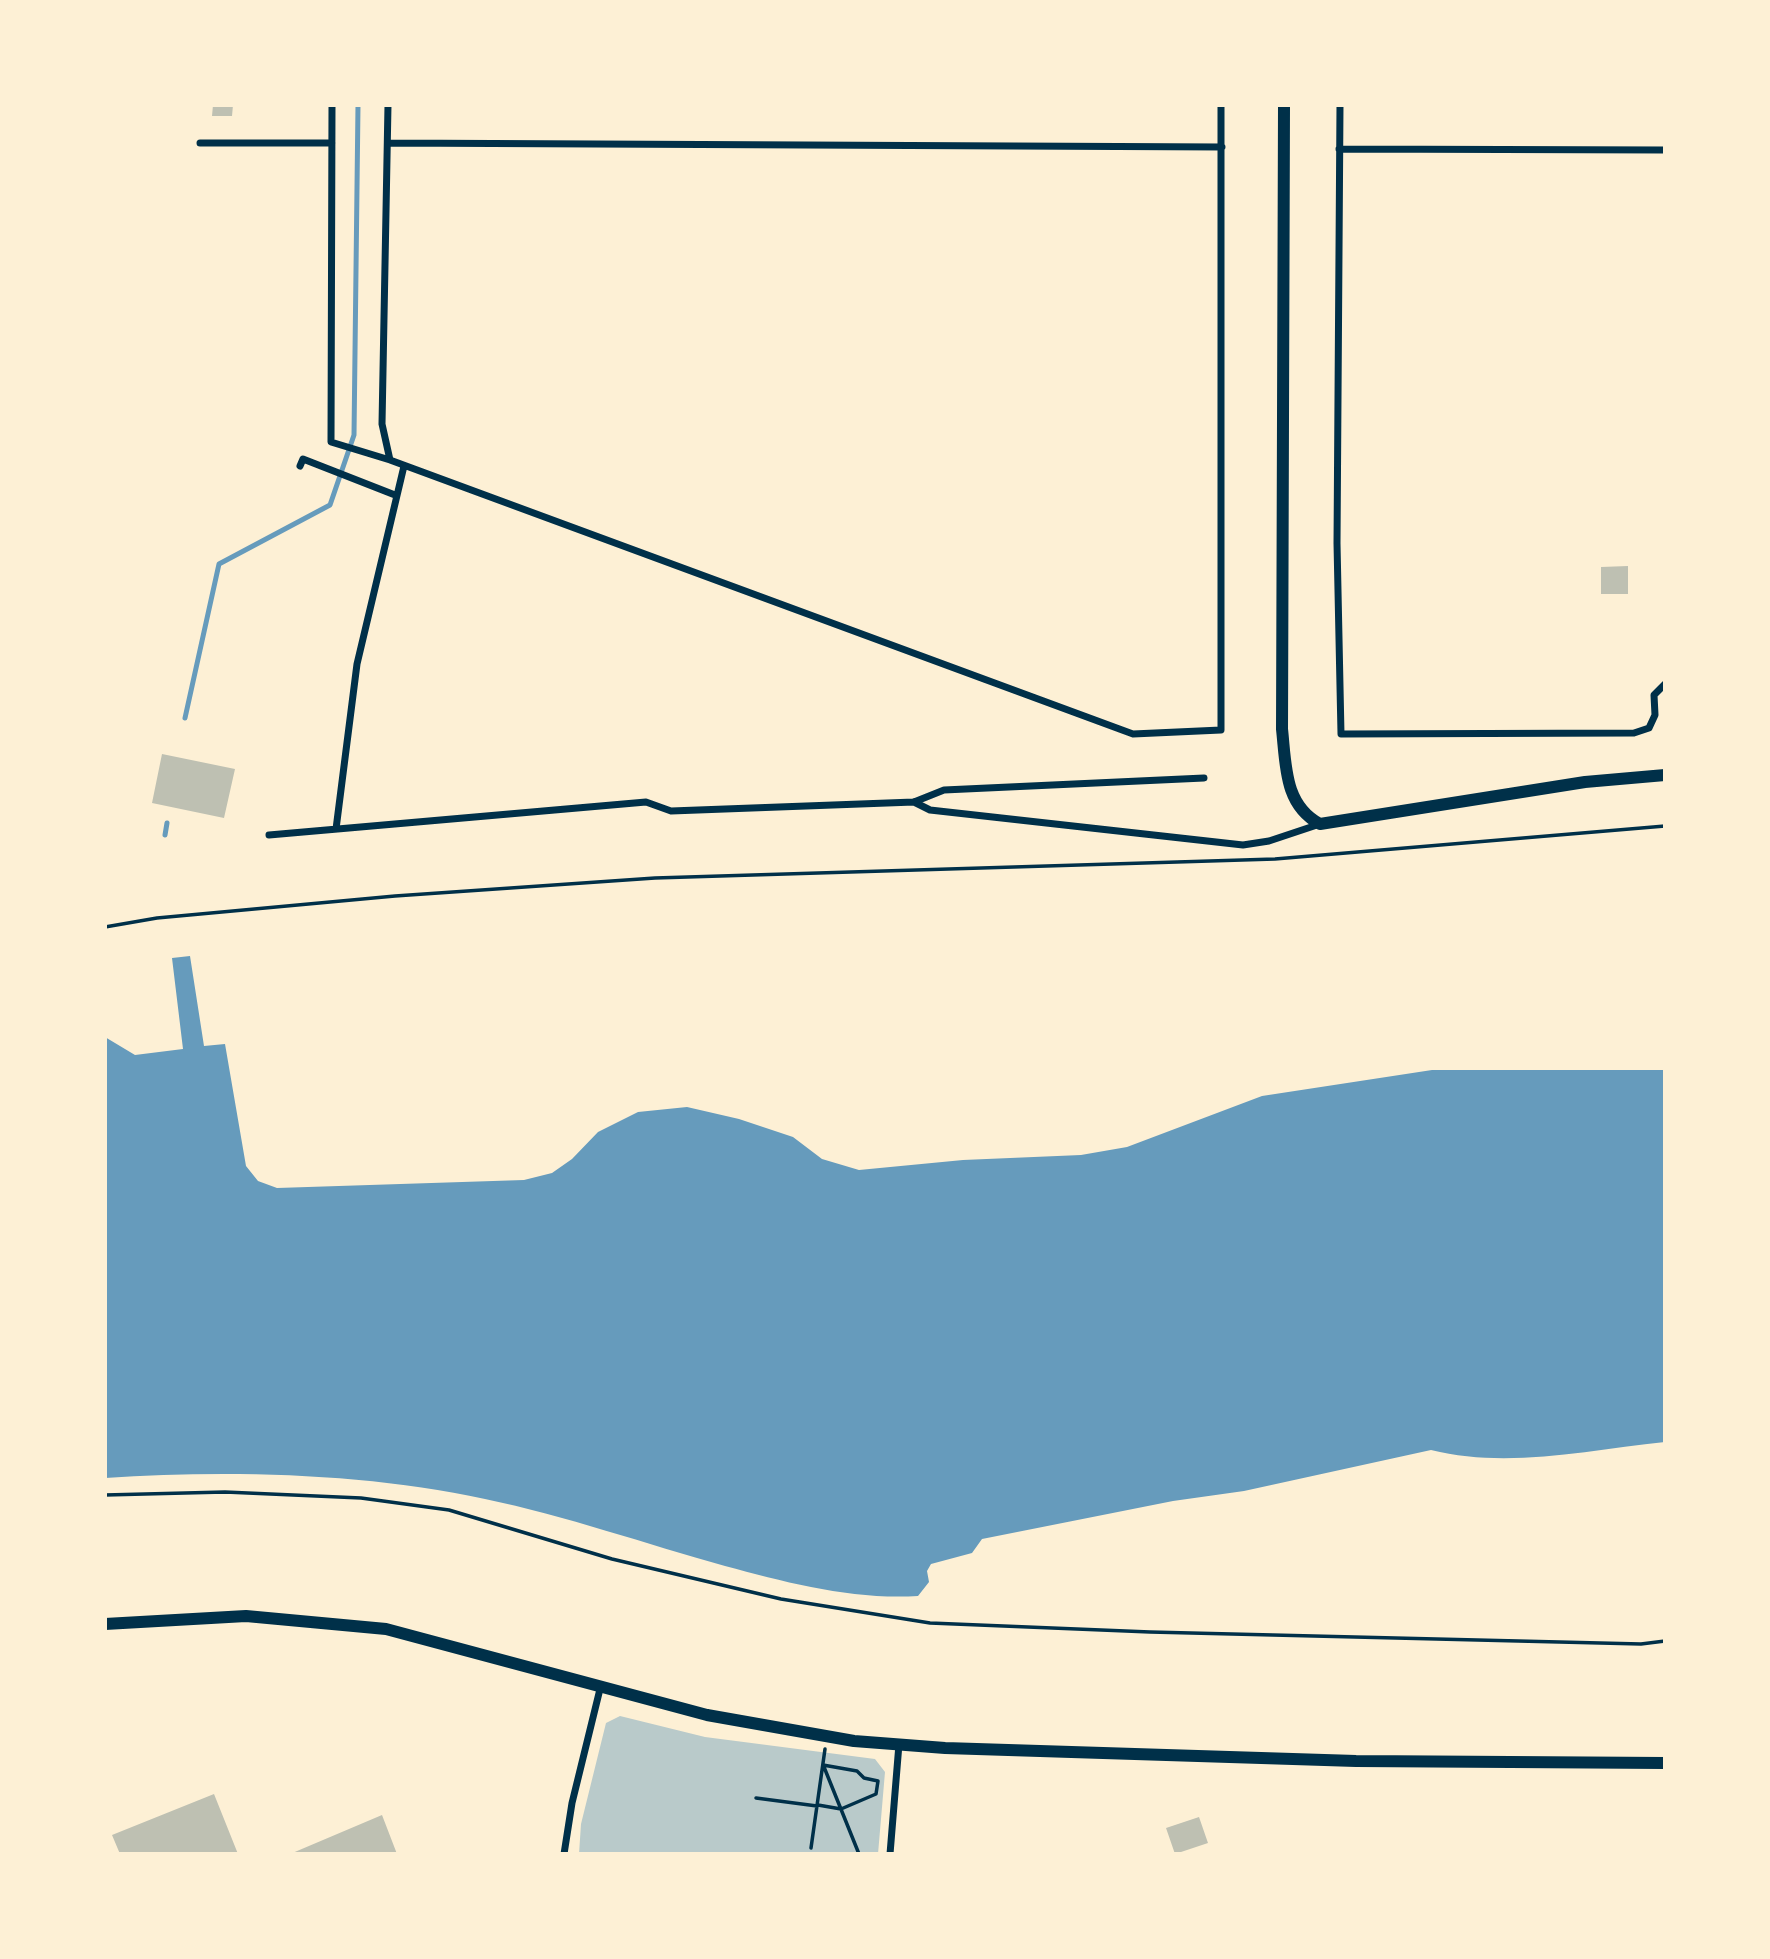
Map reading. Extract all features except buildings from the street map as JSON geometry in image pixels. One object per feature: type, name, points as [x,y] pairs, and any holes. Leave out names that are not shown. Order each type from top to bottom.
[{"type":"street","points":[[332,105],[331,442],[390,460],[402,469],[1133,734],[1221,730],[1221,105]]},
{"type":"street","points":[[388,105],[383,424],[390,460]]},
{"type":"street","points":[[1284,105],[1282,729],[1291,791],[1307,817],[1320,824]]},
{"type":"street","points":[[1340,105],[1337,543],[1341,734],[1634,733],[1649,727],[1655,715],[1654,695],[1665,684]]},
{"type":"street","points":[[200,144],[332,142]]},
{"type":"street","points":[[388,143],[1222,147]]},
{"type":"street","points":[[1339,149],[1665,150]]},
{"type":"street","points":[[300,466],[303,459],[395,495]]},
{"type":"street","points":[[336,829],[357,664],[402,469]]},
{"type":"street","points":[[914,802],[930,810],[1243,845],[1269,841],[1320,824],[1585,782],[1665,775]]},
{"type":"street","points":[[268,835],[646,802],[671,811],[914,802],[944,790],[1204,778]]},
{"type":"street","points":[[105,1624],[246,1616],[386,1629],[600,1689],[788,1732],[899,1744],[1356,1761],[1665,1763]]},
{"type":"street","points":[[564,1854],[572,1803],[600,1689]]},
{"type":"street","points":[[890,1854],[899,1744]]},
{"type":"path","points":[[105,927],[157,918],[395,896],[655,878],[1275,859],[1665,825]]},
{"type":"path","points":[[105,1495],[225,1492],[361,1498],[449,1510],[612,1559],[781,1600],[930,1623],[1454,1640],[1641,1644],[1665,1640]]},
{"type":"path","points":[[811,1848],[825,1751]]},
{"type":"path","points":[[757,1798],[841,1809],[876,1794],[878,1781],[864,1778],[857,1771],[823,1765]]},
{"type":"path","points":[[823,1765],[859,1854]]},
{"type":"shaded area","points":[[620,1716],[705,1737],[875,1759],[885,1772],[878,1854],[579,1854],[581,1824],[606,1723]]},
{"type":"water","points":[[190,956],[204,1046],[225,1044],[246,1166],[258,1181],[277,1188],[524,1180],[552,1173],[572,1159],[598,1132],[638,1112],[687,1107],[739,1119],[793,1137],[822,1159],[859,1170],[963,1160],[1081,1155],[1127,1147],[1262,1096],[1432,1070],[1665,1070],[1665,1442],[1518,1458],[1489,1458],[1431,1450],[1244,1491],[1173,1501],[982,1539],[972,1553],[931,1564],[927,1571],[929,1582],[918,1596],[894,1597],[845,1593],[797,1584],[546,1514],[439,1490],[344,1479],[248,1474],[105,1478],[105,1037],[135,1055],[183,1049],[172,958]]},
{"type":"waterway","points":[[185,718],[219,564],[330,505],[354,435],[358,105]]},
{"type":"waterway","points":[[165,835],[167,823]]}]
